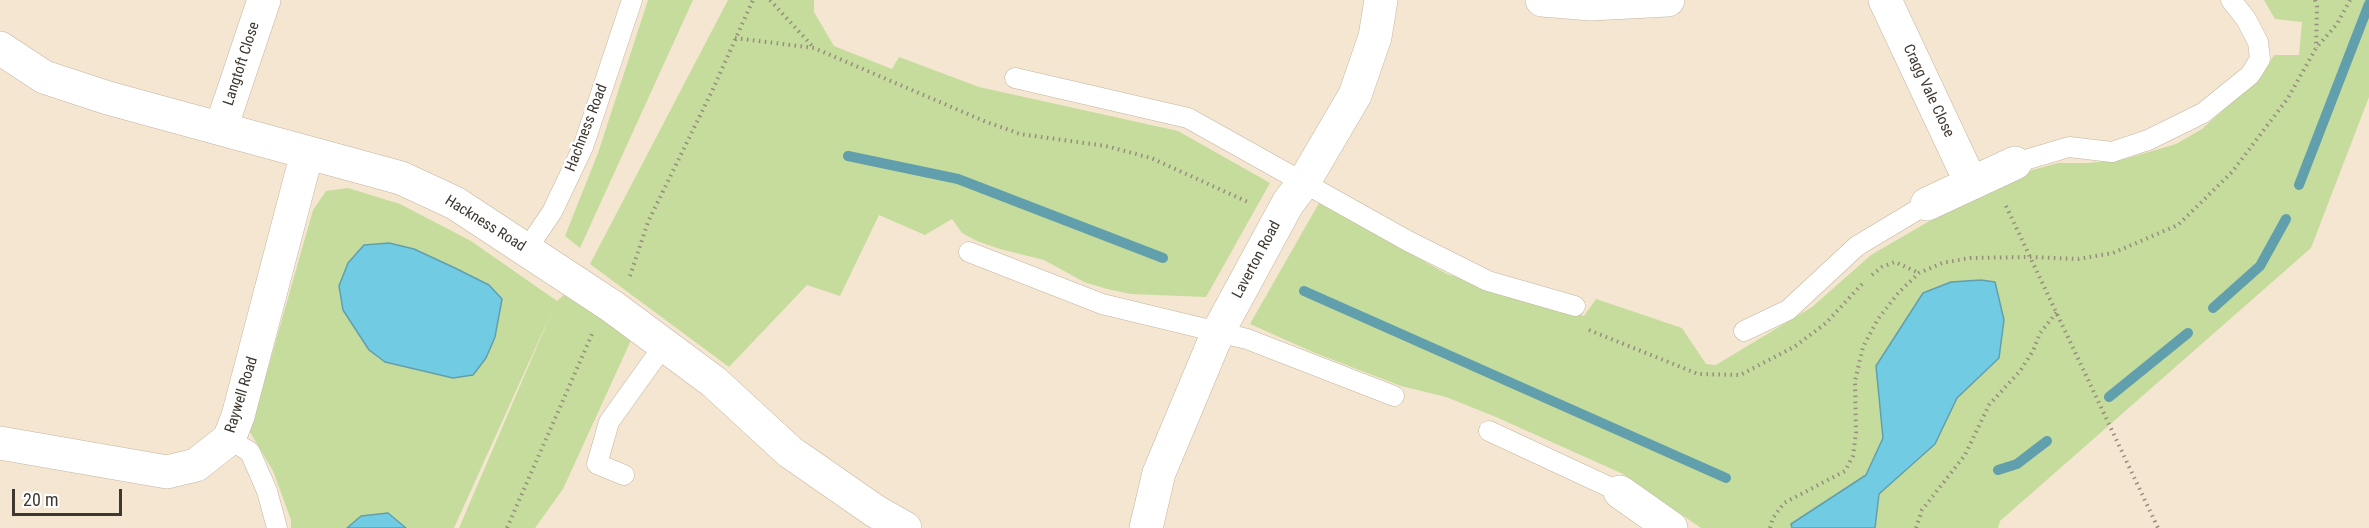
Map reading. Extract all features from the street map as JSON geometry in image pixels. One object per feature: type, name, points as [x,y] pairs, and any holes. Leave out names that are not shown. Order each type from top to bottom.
[{"type":"street","name":"Langtoft Close","points":[[221,128],[264,0]]},
{"type":"street","name":"Laverton Road","points":[[1146,528],[1159,473],[1218,332],[1280,217],[1304,182],[1355,95],[1375,37],[1381,0]]},
{"type":"street","points":[[1542,0],[1591,4],[1668,0]]},
{"type":"street","name":"Cragg Vale Close","points":[[1886,0],[1992,173]]},
{"type":"street","name":"Hackness Road","points":[[0,48],[44,77],[108,98],[401,178],[455,203],[613,307],[714,382],[790,452],[875,511],[905,528]]},
{"type":"street","name":"Raywell Road","points":[[0,444],[167,472],[195,465],[229,439],[238,416],[307,153]]},
{"type":"street","points":[[1927,204],[1992,173]]},
{"type":"street","points":[[1620,492],[1671,528]]},
{"type":"lane","name":"Hachness Road","points":[[527,249],[552,212],[583,147],[632,0]]},
{"type":"lane","points":[[1992,173],[2069,147],[2112,152],[2148,140],[2203,113],[2250,75],[2260,59],[2258,42],[2246,19],[2231,0]]},
{"type":"lane","points":[[1015,78],[1188,118],[1407,241],[1488,281],[1575,306]]},
{"type":"lane","points":[[1744,331],[1788,310],[1857,246],[1927,204]]},
{"type":"lane","points":[[969,252],[1102,304],[1247,339],[1394,396]]},
{"type":"lane","points":[[624,476],[597,464],[609,422],[664,345]]},
{"type":"lane","points":[[1489,431],[1620,492]]},
{"type":"lane","points":[[229,439],[250,452],[267,491],[277,528]]},
{"type":"path","points":[[507,528],[593,331],[613,307],[627,285],[648,222],[713,89],[753,0]]},
{"type":"path","points":[[770,0],[814,48]]},
{"type":"path","points":[[2315,0],[2318,7],[2316,48]]},
{"type":"path","points":[[1770,528],[1773,518],[1784,503],[1845,471],[1853,456],[1856,434],[1855,381],[1863,347],[1878,319],[1899,292],[1919,273],[1942,263],[1971,258],[2078,259],[2112,253],[2178,225],[2232,172],[2288,98],[2316,48],[2337,24],[2350,0]]},
{"type":"path","points":[[735,38],[814,48],[984,121],[1020,134],[1106,146],[1151,158],[1280,217]]},
{"type":"path","points":[[1992,173],[2117,445],[2158,528]]},
{"type":"path","points":[[1588,329],[1698,374],[1740,375],[1802,341],[1826,323],[1867,279],[1882,267],[1895,262],[1919,273]]},
{"type":"path","points":[[1916,528],[1922,510],[1965,455],[1989,405],[2020,371],[2033,351],[2040,333],[2057,312]]},
{"type":"green space","points":[[648,0],[693,0],[580,248],[565,236],[598,153]]},
{"type":"green space","points":[[728,0],[814,0],[814,12],[834,46],[892,69],[899,57],[979,87],[1178,131],[1270,183],[1206,297],[1131,294],[1107,289],[1084,282],[1044,260],[977,241],[962,233],[952,219],[925,235],[879,215],[840,296],[807,285],[729,367],[590,264]]},
{"type":"green space","points":[[2264,0],[2369,0],[2369,97],[2311,248],[2000,521],[1998,528],[1701,528],[1623,474],[1496,417],[1446,397],[1401,386],[1315,353],[1250,324],[1319,203],[1447,274],[1584,316],[1596,299],[1682,328],[1706,364],[1716,365],[1812,307],[1871,255],[1926,223],[2025,172],[2058,163],[2125,159],[2176,144],[2202,129],[2261,77],[2274,55],[2299,55],[2302,22],[2275,19]]},
{"type":"green space","points":[[348,188],[400,204],[471,241],[557,301],[578,283],[638,325],[563,489],[535,528],[459,528],[553,309],[454,528],[291,528],[291,520],[273,471],[250,432],[313,210],[326,191]]},
{"type":"water","points":[[389,243],[414,249],[455,268],[489,285],[502,299],[495,337],[486,358],[473,375],[453,378],[385,362],[369,350],[343,310],[339,286],[348,263],[364,245]]},
{"type":"water","points":[[1981,280],[1995,282],[2004,320],[1999,358],[1957,398],[1935,444],[1879,494],[1875,528],[1792,528],[1791,524],[1866,475],[1883,438],[1876,366],[1923,293],[1951,282]]},
{"type":"water","points":[[388,513],[406,528],[347,528],[361,516]]},
{"type":"waterway","points":[[2299,185],[2369,4]]},
{"type":"waterway","points":[[848,156],[958,179],[1163,258]]},
{"type":"waterway","points":[[2213,308],[2260,266],[2286,219]]},
{"type":"waterway","points":[[1304,291],[1726,478]]},
{"type":"waterway","points":[[2109,397],[2188,333]]},
{"type":"waterway","points":[[1998,470],[2017,464],[2047,441]]}]
